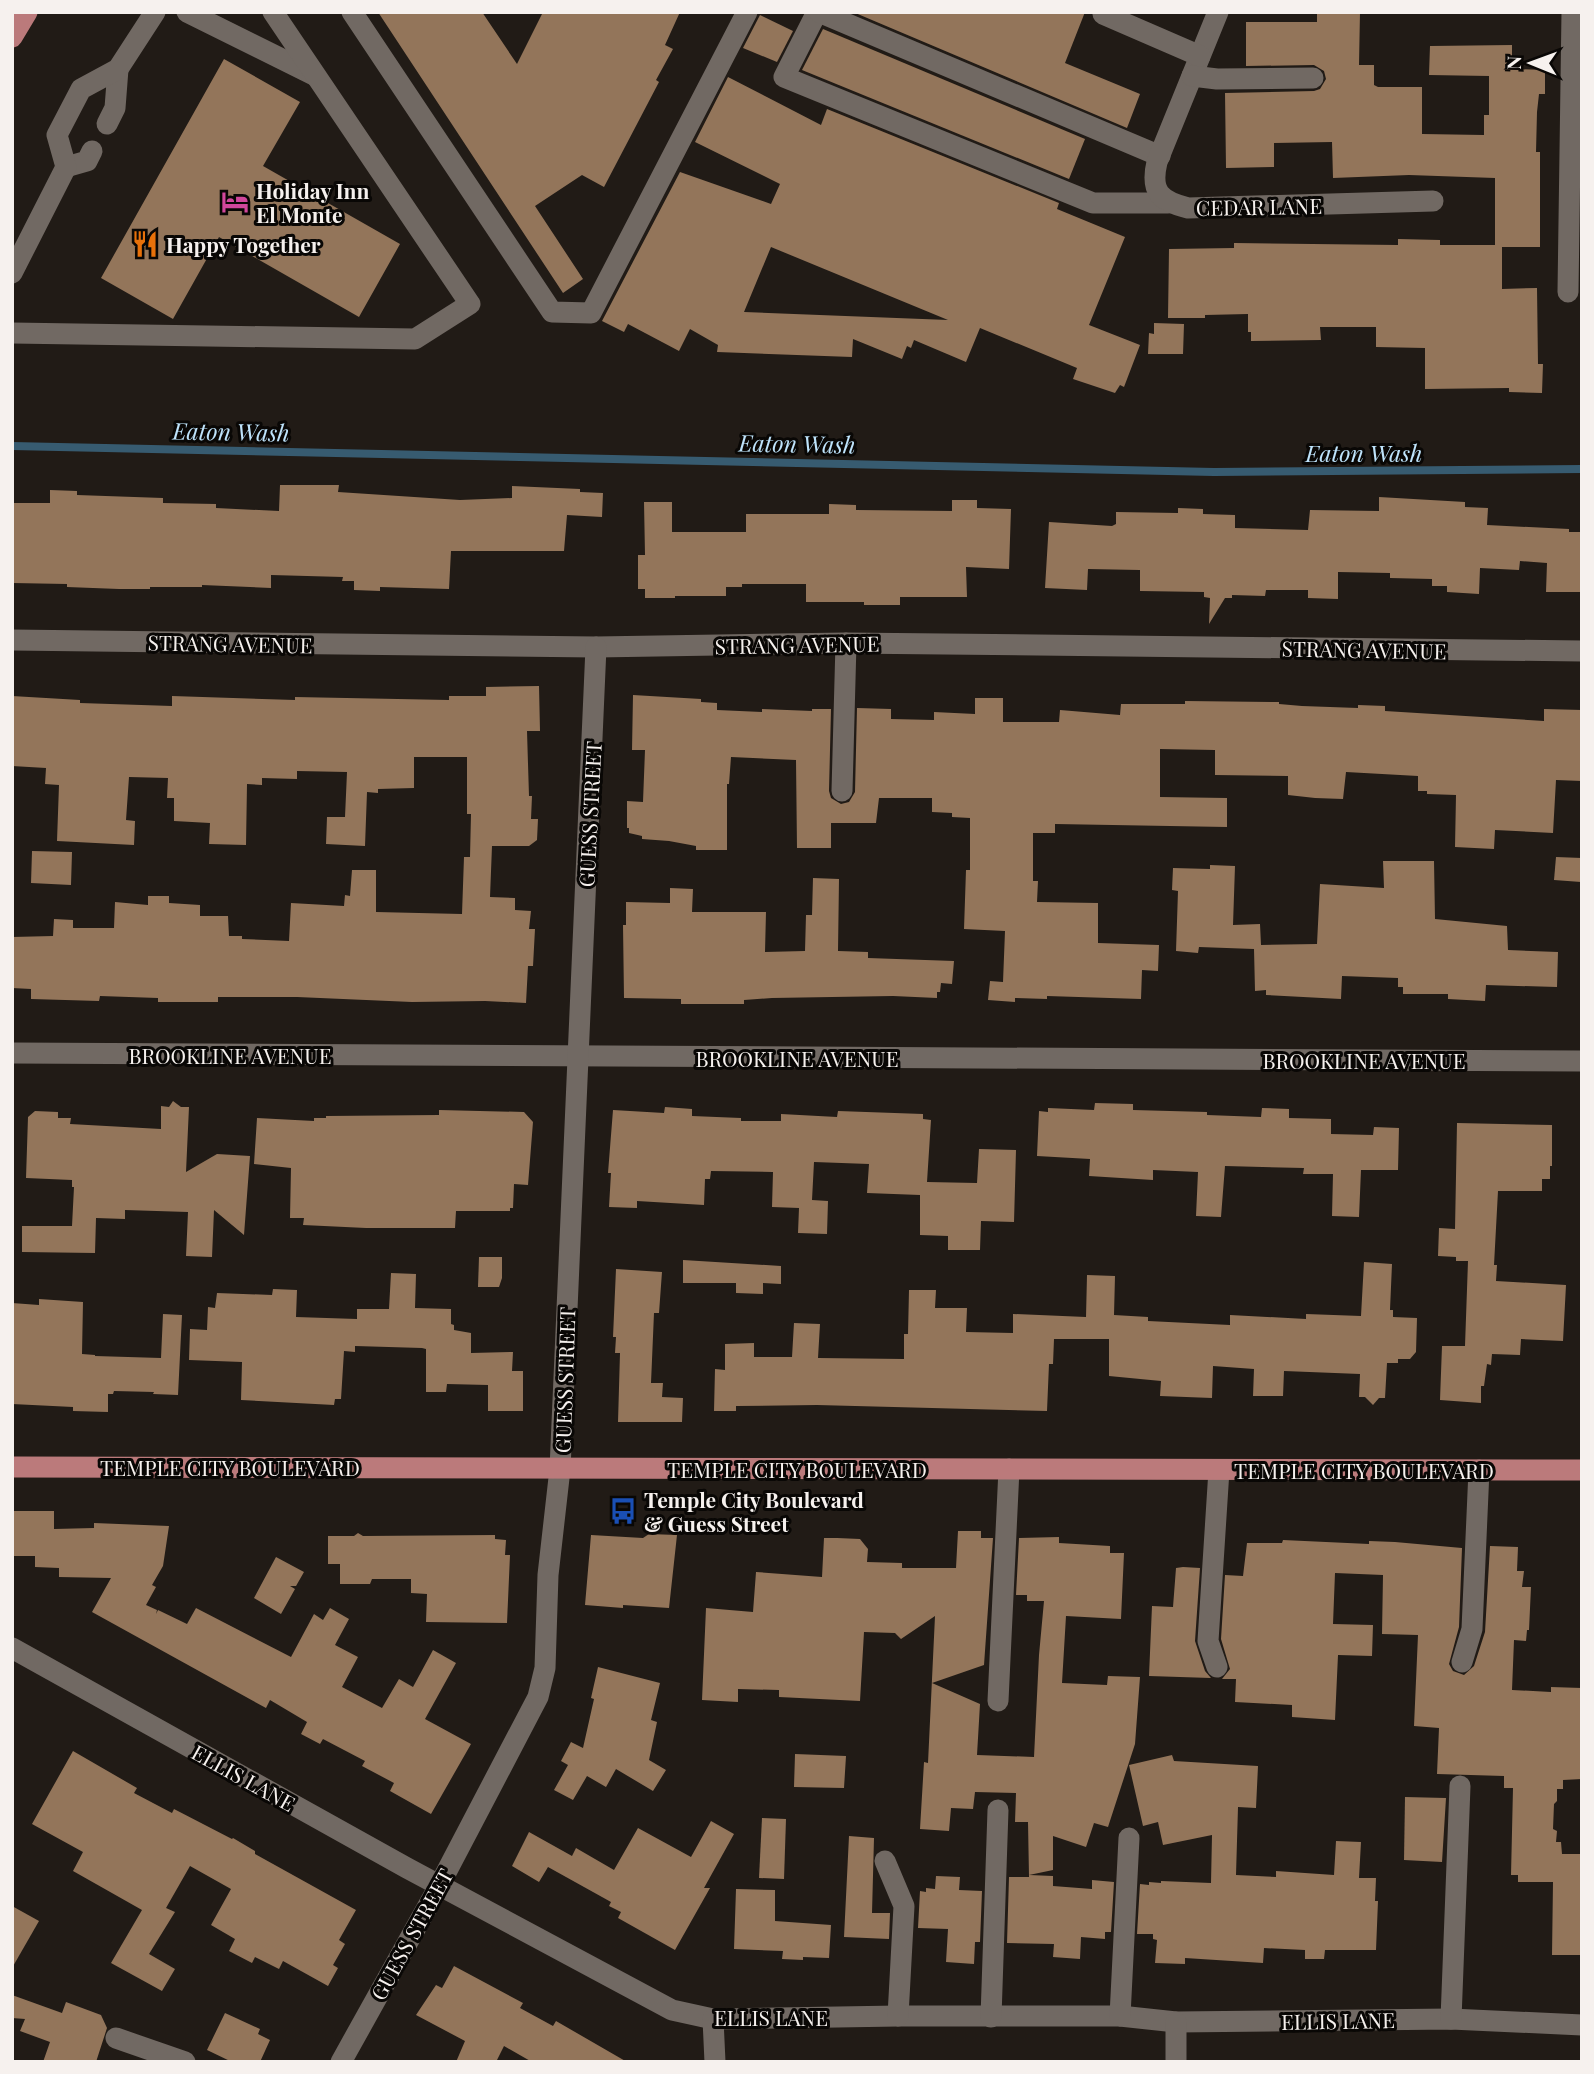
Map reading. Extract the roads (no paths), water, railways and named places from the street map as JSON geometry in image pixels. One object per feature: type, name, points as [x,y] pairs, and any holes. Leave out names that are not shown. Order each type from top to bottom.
[{"type":"main road","points":[[12,37],[27,12]]},
{"type":"main road","name":"TEMPLE CITY BOULEVARD","points":[[12,1467],[1582,1470]]},
{"type":"street","points":[[187,12],[317,76]]},
{"type":"street","points":[[12,333],[415,339],[470,304],[273,12]]},
{"type":"street","points":[[352,12],[552,312],[591,313],[747,12]]},
{"type":"street","points":[[1160,156],[818,12],[784,77],[1093,203],[1168,203]]},
{"type":"street","name":"CEDAR LANE","points":[[1218,12],[1154,177],[1157,191],[1168,203],[1188,208],[1433,201]]},
{"type":"street","points":[[1568,292],[1572,12]]},
{"type":"street","points":[[66,167],[57,135],[81,89],[118,69],[154,13]]},
{"type":"street","points":[[1103,14],[1217,79],[1313,78]]},
{"type":"street","points":[[107,124],[116,108],[118,69]]},
{"type":"street","points":[[12,273],[18,247],[66,167],[87,161],[92,151]]},
{"type":"street","name":"STRANG AVENUE","points":[[12,640],[596,647],[846,643],[1582,651]]},
{"type":"street","points":[[842,791],[846,643]]},
{"type":"street","name":"GUESS STREET","points":[[341,2062],[439,1885],[538,1697],[545,1668],[548,1575],[560,1469],[596,647]]},
{"type":"street","name":"BROOKLINE AVENUE","points":[[12,1054],[1582,1061]]},
{"type":"street","points":[[998,1701],[1009,1469]]},
{"type":"street","points":[[1217,1667],[1208,1641],[1219,1469]]},
{"type":"street","points":[[1462,1662],[1472,1629],[1479,1470]]},
{"type":"street","name":"ELLIS LANE","points":[[12,1648],[439,1885],[672,2010],[713,2020],[898,2016],[1120,2016],[1175,2022],[1451,2019],[1582,2025]]},
{"type":"street","points":[[1451,2019],[1460,1786]]},
{"type":"street","points":[[991,2017],[998,1810]]},
{"type":"street","points":[[1120,2016],[1129,1838]]},
{"type":"street","points":[[885,1861],[904,1906],[898,2016]]},
{"type":"street","points":[[713,2020],[715,2062]]},
{"type":"street","points":[[1175,2022],[1176,2062]]},
{"type":"street","points":[[116,2038],[185,2062]]},
{"type":"waterway","name":"Eaton Wash","points":[[12,446],[1214,472],[1582,469]]},
{"type":"place","name":"Holiday Inn El Monte","points":[[235,202]]},
{"type":"place","name":"Happy Together","points":[[145,244]]},
{"type":"place","name":"Temple City Boulevard & Guess Street","points":[[623,1511]]}]
